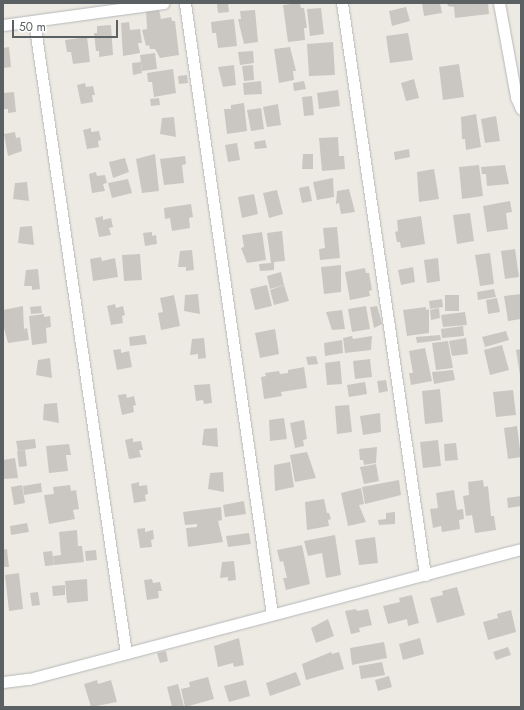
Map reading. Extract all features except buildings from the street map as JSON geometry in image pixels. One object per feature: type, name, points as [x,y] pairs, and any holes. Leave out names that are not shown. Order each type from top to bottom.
[{"type":"street","points":[[3,25],[163,3]]},
{"type":"street","points":[[185,3],[272,614]]},
{"type":"street","points":[[342,3],[425,575]]},
{"type":"street","points":[[499,3],[516,96],[521,109]]},
{"type":"street","points":[[34,21],[126,653]]},
{"type":"street","points":[[3,682],[29,678],[521,549]]}]
